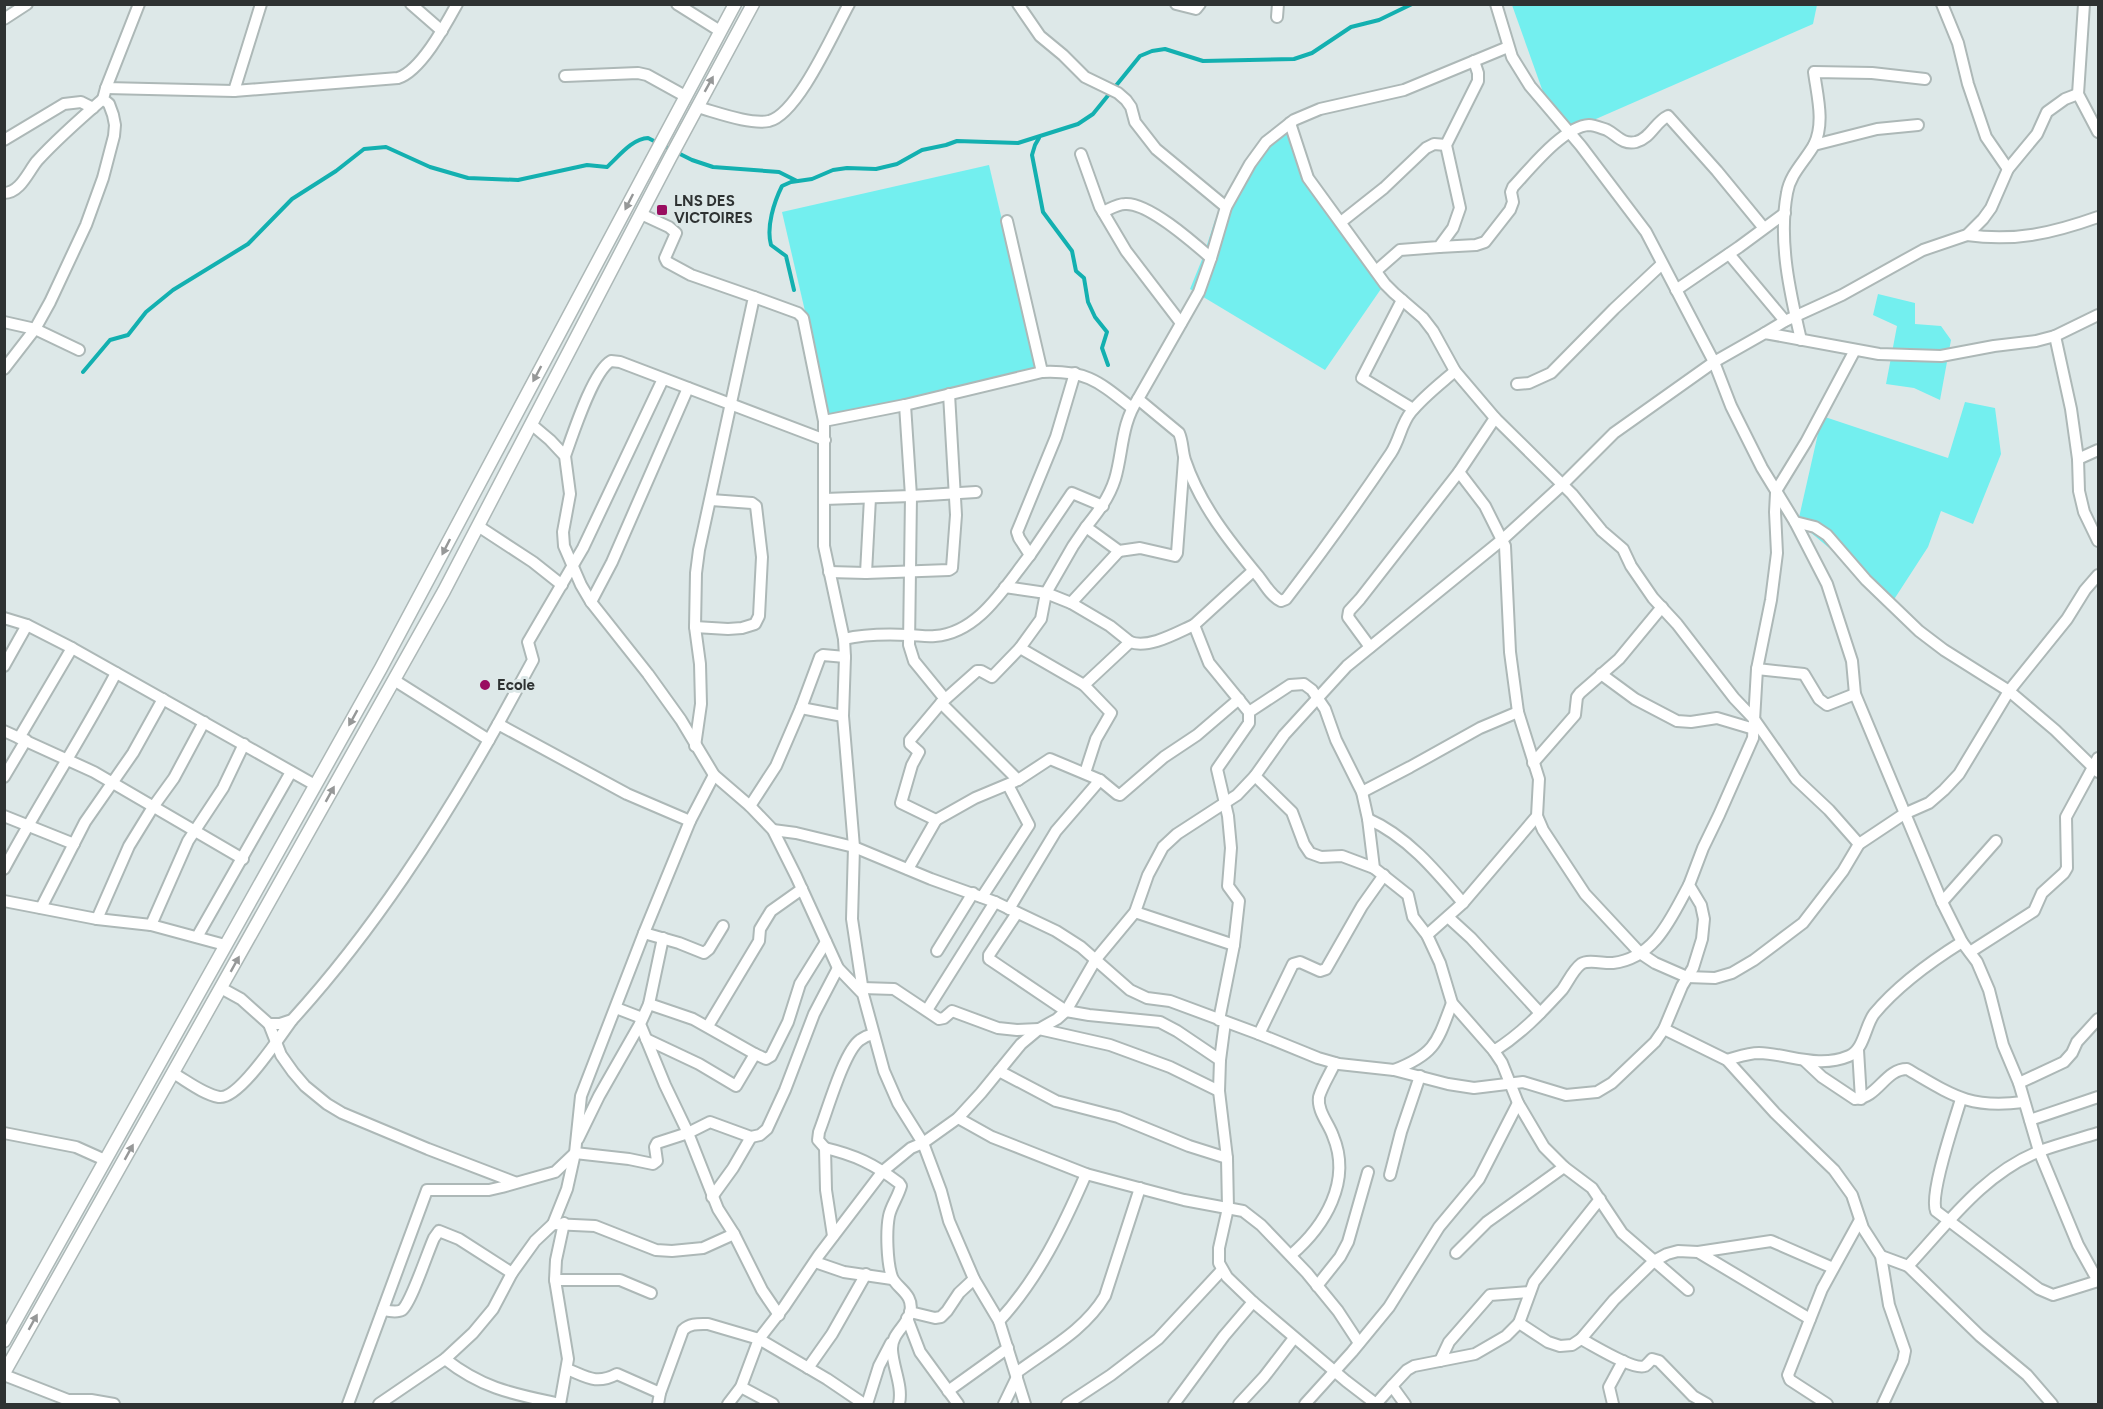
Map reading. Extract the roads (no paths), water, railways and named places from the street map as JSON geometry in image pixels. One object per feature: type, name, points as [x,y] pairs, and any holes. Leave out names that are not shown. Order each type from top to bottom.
[{"type":"street","points":[[4,18],[27,4]]},
{"type":"street","points":[[4,193],[10,193],[17,188],[38,161],[103,99],[139,4]]},
{"type":"street","points":[[234,91],[261,4]]},
{"type":"street","points":[[411,4],[442,31]]},
{"type":"street","points":[[106,88],[234,91],[404,76],[424,56],[442,31],[457,4]]},
{"type":"street","points":[[677,4],[720,31]]},
{"type":"street","points":[[4,1341],[427,584],[735,4]]},
{"type":"street","points":[[114,1404],[91,1400],[69,1402],[4,1374],[394,680],[478,526],[681,136],[753,4]]},
{"type":"street","points":[[697,107],[755,121],[774,119],[789,107],[804,87],[849,4]]},
{"type":"street","points":[[1018,4],[1040,36],[1085,77],[1118,93],[1126,100],[1131,107],[1135,122],[1156,149],[1226,207]]},
{"type":"street","points":[[1176,4],[1196,9],[1200,4]]},
{"type":"street","points":[[1277,17],[1278,4]]},
{"type":"street","points":[[1496,4],[1512,57],[1530,86],[1569,132],[1646,232],[1714,362],[1731,406],[1827,584],[1852,661],[1855,694],[1942,902],[1989,990],[2003,1045],[2019,1083],[2039,1151],[2078,1245],[2098,1281],[2053,1295],[2048,1293],[2039,1289],[1936,1211],[1934,1203],[1945,1153],[1961,1099]]},
{"type":"street","points":[[1942,4],[1958,43],[1968,84],[1986,137],[2008,169]]},
{"type":"street","points":[[2084,4],[2078,94],[2098,132]]},
{"type":"street","points":[[936,820],[901,802],[912,765],[919,752],[910,744],[910,740],[943,701],[977,671],[981,670],[992,677],[1020,648],[1043,615],[1046,592],[1073,546],[1103,506],[1114,483],[1123,431],[1135,404],[1199,292],[1226,207],[1261,148],[1290,123],[1320,108],[1404,90],[1509,47]]},
{"type":"street","points":[[1439,247],[1454,228],[1459,216],[1460,208],[1446,145],[1478,81],[1474,61]]},
{"type":"street","points":[[565,76],[638,72],[685,96]]},
{"type":"street","points":[[1801,340],[1783,236],[1789,186],[1794,173],[1814,145],[1820,121],[1814,72],[1872,73],[1925,79]]},
{"type":"street","points":[[728,1404],[741,1387],[759,1339],[779,1315],[833,1236],[883,1171],[911,1148],[924,1143],[958,1119],[1021,1044],[1066,1011],[1096,959],[1134,912],[1148,875],[1163,847],[1177,834],[1225,804],[1255,776],[1284,735],[1347,666],[1503,539],[1614,433],[1714,362],[1785,321],[1842,295],[1923,250],[1967,235],[1991,208],[2008,169],[2037,134],[2047,112],[2078,94]]},
{"type":"street","points":[[4,369],[34,329],[50,302],[86,225],[103,178],[115,125],[109,104],[103,99]]},
{"type":"street","points":[[4,140],[64,104],[81,102],[93,108]]},
{"type":"street","points":[[1376,271],[1400,250],[1476,245],[1485,242],[1510,210],[1513,202],[1511,192],[1513,187],[1545,153],[1569,132],[1589,125],[1611,132],[1624,142],[1631,143],[1646,137],[1665,117],[1670,117],[1763,227]]},
{"type":"street","points":[[1290,123],[1308,178],[1376,271],[1394,293],[1423,318],[1433,330],[1455,371],[1495,418],[1572,494],[1602,531],[1623,549],[1631,566],[1796,778],[1859,844]]},
{"type":"street","points":[[1814,145],[1877,129],[1918,125]]},
{"type":"street","points":[[1341,222],[1384,188],[1426,148],[1434,144],[1446,145]]},
{"type":"street","points":[[1081,154],[1094,194],[1103,212],[1131,259],[1181,323]]},
{"type":"street","points":[[1103,212],[1119,205],[1131,204],[1154,214],[1172,226],[1211,258]]},
{"type":"street","points":[[1676,290],[1785,213]]},
{"type":"street","points":[[641,214],[669,227],[676,233],[665,258],[667,262],[691,274],[798,313],[803,318],[824,422],[823,535],[844,639],[843,716],[854,847],[852,919],[862,991],[884,1071],[898,1103],[924,1143],[949,1221],[974,1279],[999,1321],[1025,1404]]},
{"type":"street","points":[[1967,235],[1992,239],[2024,237],[2069,228],[2098,217]]},
{"type":"street","points":[[1008,221],[1042,372]]},
{"type":"street","points":[[1729,254],[1785,321]]},
{"type":"street","points":[[1517,384],[1529,383],[1551,373],[1662,264]]},
{"type":"street","points":[[695,746],[701,704],[700,664],[695,627],[699,549],[754,297]]},
{"type":"street","points":[[1402,300],[1362,378],[1413,409]]},
{"type":"street","points":[[1766,333],[1879,354],[1941,356],[2036,341],[2055,336],[2098,315]]},
{"type":"street","points":[[4,322],[34,329],[79,350]]},
{"type":"street","points":[[2055,336],[2071,409],[2078,459],[2079,491],[2084,512],[2098,541]]},
{"type":"street","points":[[1494,1051],[1523,1031],[1581,965],[1588,962],[1612,963],[1649,948],[1658,939],[1689,885],[1703,848],[1750,747],[1754,724],[1757,669],[1771,600],[1777,553],[1776,492],[1855,350]]},
{"type":"street","points":[[825,440],[616,360],[607,363],[602,368],[578,419],[565,456],[570,494],[563,532],[564,546],[591,602],[681,720],[714,775],[750,806],[773,830],[838,968],[862,991],[894,989],[940,1019],[952,1011],[998,1028],[1039,1029],[1110,1045],[1170,1067],[1219,1091]]},
{"type":"street","points":[[1184,458],[1206,506],[1253,571],[1281,601],[1286,599],[1398,443],[1404,421],[1413,409],[1455,371]]},
{"type":"street","points":[[824,422],[1042,372],[1075,373],[1098,382],[1179,433],[1184,458],[1176,554],[1172,556],[1140,548],[1119,551],[1071,603]]},
{"type":"street","points":[[1029,555],[1017,532],[1056,437],[1075,373]]},
{"type":"street","points":[[173,1073],[212,1094],[225,1097],[230,1095],[244,1083],[292,1020],[367,929],[419,854],[469,775],[531,663],[532,656],[528,642],[594,527],[663,379]]},
{"type":"street","points":[[591,602],[612,562],[688,388]]},
{"type":"street","points":[[829,572],[866,573],[950,570],[953,568],[956,515],[950,394]]},
{"type":"street","points":[[905,405],[911,496],[908,635],[912,658],[943,701],[1013,783],[1029,825],[937,951]]},
{"type":"street","points":[[1370,647],[1348,617],[1349,611],[1459,472],[1495,418]]},
{"type":"street","points":[[531,424],[565,456]]},
{"type":"street","points":[[2078,459],[2098,450]]},
{"type":"street","points":[[1459,472],[1485,506],[1503,539],[1506,553],[1510,652],[1518,712],[1539,779],[1537,816],[1543,830],[1585,894],[1641,953],[1656,963],[1687,977],[1715,978],[1732,973],[1754,960],[1803,923],[1823,898],[1859,844],[1904,814],[1929,803],[1944,790],[1959,774],[2009,691],[2067,619],[2085,590],[2098,575]]},
{"type":"street","points":[[824,499],[976,492]]},
{"type":"street","points":[[844,639],[863,636],[934,636],[956,632],[981,615],[1005,587],[1072,493],[1103,506]]},
{"type":"street","points":[[866,573],[870,498]]},
{"type":"street","points":[[695,627],[742,628],[755,624],[759,616],[762,557],[756,506],[752,503],[711,500]]},
{"type":"street","points":[[1795,522],[1815,527],[1827,535],[1866,580],[1919,631],[1944,650],[2009,691],[2096,766],[2066,817],[2067,868],[2064,873],[2042,893],[2034,911],[1970,952]]},
{"type":"street","points":[[478,526],[533,562],[562,585]]},
{"type":"street","points":[[1086,528],[1119,551]]},
{"type":"street","points":[[1005,587],[1046,592],[1071,603],[1137,645],[1166,637],[1194,625],[1253,571]]},
{"type":"street","points":[[1533,763],[1575,715],[1577,697],[1580,693],[1619,659],[1662,607]]},
{"type":"street","points":[[4,618],[27,625],[72,648],[315,785]]},
{"type":"street","points":[[4,666],[27,625]]},
{"type":"street","points":[[1194,625],[1209,663],[1249,712],[1249,723],[1217,769],[1231,848],[1227,886],[1239,901],[1222,1021],[1220,1060],[1219,1091],[1227,1158],[1228,1208],[1218,1253],[1222,1270],[1253,1302],[1294,1338],[1376,1404],[1407,1370],[1414,1366],[1475,1354],[1506,1336],[1519,1323],[1530,1292],[1548,1263],[1600,1199]]},
{"type":"street","points":[[1084,685],[1130,642]]},
{"type":"street","points":[[4,777],[72,648]]},
{"type":"street","points":[[1020,648],[1084,685],[1112,713],[1096,739],[1085,773]]},
{"type":"street","points":[[750,806],[775,769],[801,708],[819,657],[823,655],[845,657]]},
{"type":"street","points":[[1757,669],[1804,674],[1819,699],[1827,705],[1855,694]]},
{"type":"street","points":[[4,870],[116,673]]},
{"type":"street","points":[[1601,674],[1635,699],[1677,721],[1691,722],[1717,718],[1754,724]]},
{"type":"street","points":[[394,680],[489,740]]},
{"type":"street","points":[[1249,712],[1285,687],[1295,684],[1309,687],[1318,697],[1362,792],[1374,868]]},
{"type":"street","points":[[41,908],[85,822],[133,753],[163,699]]},
{"type":"street","points":[[908,869],[936,820],[975,798],[1013,783],[1050,759],[1101,780],[1120,795],[1164,757],[1197,735],[1239,699]]},
{"type":"street","points":[[801,708],[843,716]]},
{"type":"street","points":[[1362,792],[1480,728],[1518,712]]},
{"type":"street","points":[[98,919],[129,846],[174,778],[204,722]]},
{"type":"street","points":[[498,724],[627,794],[690,821]]},
{"type":"street","points":[[4,731],[66,758],[113,782],[243,859]]},
{"type":"street","points":[[151,924],[194,831],[223,788],[244,744]]},
{"type":"street","points":[[197,937],[291,772]]},
{"type":"street","points":[[445,1359],[466,1376],[500,1391],[560,1404],[567,1369],[567,1345],[555,1280],[556,1260],[559,1224],[575,1149],[581,1096],[690,821],[714,775]]},
{"type":"street","points":[[1255,776],[1292,812],[1304,844],[1310,853],[1321,857],[1342,856],[1374,868],[1408,895],[1414,921],[1427,935],[1440,963],[1452,1003],[1502,1063],[1518,1103],[1544,1147],[1564,1167],[1592,1188],[1617,1228],[1688,1290]]},
{"type":"street","points":[[1101,780],[1056,831],[988,958],[1066,1011],[1160,1022],[1177,1030],[1220,1060]]},
{"type":"street","points":[[4,816],[74,844]]},
{"type":"street","points":[[1427,935],[1463,903],[1537,816]]},
{"type":"street","points":[[1368,819],[1399,838],[1437,872],[1463,903]]},
{"type":"street","points":[[773,830],[854,847],[995,902],[1056,931],[1081,947],[1138,995],[1170,1001],[1318,1058],[1359,1068],[1394,1070],[1448,1084],[1474,1088],[1523,1082],[1566,1095],[1597,1092],[1612,1083],[1646,1052],[1664,1029],[1697,957],[1702,939],[1704,919],[1701,905],[1689,885]]},
{"type":"street","points":[[1942,902],[1996,841]]},
{"type":"street","points":[[1260,1034],[1293,964],[1300,962],[1320,971],[1326,969],[1362,906],[1384,874]]},
{"type":"street","points":[[708,1026],[759,941],[760,929],[771,911],[802,889]]},
{"type":"street","points":[[4,901],[98,919],[151,924],[225,945]]},
{"type":"street","points":[[927,1010],[995,902]]},
{"type":"street","points":[[1134,912],[1234,945]]},
{"type":"street","points":[[1448,917],[1471,938],[1540,1013]]},
{"type":"street","points":[[644,933],[706,952],[723,926]]},
{"type":"street","points":[[348,1404],[427,1190],[489,1190],[555,1172],[575,1149],[599,1096],[641,1021],[648,1004],[663,938]]},
{"type":"street","points":[[648,1004],[708,1026],[764,1059],[771,1056],[788,1022],[800,984],[826,942]]},
{"type":"street","points":[[1861,1099],[1858,1050],[1871,1019],[1880,1007],[1934,960],[1962,942]]},
{"type":"street","points":[[575,1149],[653,1164],[657,1161],[656,1144],[714,1122],[752,1137],[760,1135],[767,1129],[814,1014],[838,968]]},
{"type":"street","points":[[221,988],[241,999],[269,1024],[281,1055],[305,1086],[327,1104],[342,1113],[428,1149],[514,1182]]},
{"type":"street","points":[[1394,1070],[1421,1058],[1431,1050],[1452,1003]]},
{"type":"street","points":[[616,1008],[641,1021],[646,1039],[688,1133],[712,1197],[734,1234],[762,1290],[779,1315]]},
{"type":"street","points":[[2019,1083],[2064,1062],[2072,1053],[2077,1042],[2098,1019]]},
{"type":"street","points":[[269,1024],[280,1024],[292,1020]]},
{"type":"street","points":[[1664,1029],[1727,1060],[1775,1113],[1834,1170],[1852,1195],[1860,1220],[1881,1256],[1888,1305],[1905,1351],[1903,1361],[1883,1404]]},
{"type":"street","points":[[873,1034],[859,1040],[844,1064],[818,1140],[825,1148],[851,1154],[883,1171],[901,1186],[889,1222],[888,1238],[892,1279],[907,1296],[908,1315],[920,1352],[958,1404]]},
{"type":"street","points":[[646,1039],[699,1064],[736,1086],[755,1054]]},
{"type":"street","points":[[1727,1060],[1748,1053],[1758,1053],[1805,1061],[1842,1058],[1858,1050]]},
{"type":"street","points":[[1805,1061],[1822,1077],[1850,1097],[1861,1099],[1874,1092],[1893,1072],[1907,1069],[1961,1099],[2002,1105],[2023,1102]]},
{"type":"street","points":[[1291,1255],[1321,1223],[1328,1212],[1338,1183],[1340,1162],[1338,1148],[1319,1103],[1323,1088],[1335,1063]]},
{"type":"street","points":[[999,1071],[1056,1101],[1118,1117],[1189,1146],[1227,1158]]},
{"type":"street","points":[[1390,1175],[1401,1132],[1420,1076]]},
{"type":"street","points":[[2030,1120],[2098,1097]]},
{"type":"street","points":[[1305,1404],[1389,1306],[1439,1227],[1479,1179],[1518,1103]]},
{"type":"street","points":[[958,1119],[992,1137],[1086,1174],[1184,1200],[1243,1211],[1261,1225],[1291,1255],[1359,1343]]},
{"type":"street","points":[[4,1133],[76,1147],[105,1160]]},
{"type":"street","points":[[1908,1266],[1983,1185],[2039,1151],[2098,1133]]},
{"type":"street","points":[[712,1197],[752,1137]]},
{"type":"street","points":[[825,1148],[826,1190],[833,1236]]},
{"type":"street","points":[[1455,1253],[1487,1222],[1564,1167]]},
{"type":"street","points":[[1317,1286],[1340,1257],[1348,1242],[1368,1172]]},
{"type":"street","points":[[999,1321],[1016,1302],[1054,1242],[1086,1174]]},
{"type":"street","points":[[1004,1404],[1017,1375],[1080,1328],[1106,1296],[1140,1188]]},
{"type":"street","points":[[1827,1404],[1815,1401],[1790,1380],[1788,1375],[1810,1318],[1833,1268],[1860,1220]]},
{"type":"street","points":[[384,1403],[445,1359],[485,1320],[512,1273],[535,1241],[559,1224],[595,1226],[656,1250],[672,1251],[703,1248],[734,1234]]},
{"type":"street","points":[[383,1310],[400,1311],[403,1309],[411,1296],[439,1230],[459,1239],[512,1273]]},
{"type":"street","points":[[1519,1323],[1554,1345],[1572,1345],[1581,1340],[1614,1300],[1654,1260],[1678,1251],[1698,1252],[1771,1241],[1833,1268]]},
{"type":"street","points":[[1698,1252],[1810,1318]]},
{"type":"street","points":[[1881,1256],[1908,1266],[1980,1336],[2027,1375],[2052,1404]]},
{"type":"street","points":[[815,1262],[844,1272],[892,1279]]},
{"type":"street","points":[[1067,1404],[1085,1400],[1158,1339],[1222,1270]]},
{"type":"street","points":[[808,1368],[866,1274]]},
{"type":"street","points":[[908,1315],[941,1317],[959,1293],[974,1279]]},
{"type":"street","points":[[555,1280],[620,1280],[651,1293]]},
{"type":"street","points":[[1440,1361],[1449,1342],[1490,1295],[1530,1292]]},
{"type":"street","points":[[1174,1404],[1224,1336],[1253,1302]]},
{"type":"street","points":[[658,1404],[683,1330],[694,1324],[708,1324],[759,1339],[865,1404],[879,1366],[908,1315]]},
{"type":"street","points":[[1239,1404],[1264,1377],[1294,1338]]},
{"type":"street","points":[[1581,1340],[1623,1361],[1642,1367],[1652,1359],[1659,1360],[1693,1396],[1707,1404]]},
{"type":"street","points":[[892,1343],[900,1392],[899,1404]]},
{"type":"street","points":[[948,1391],[1008,1348]]},
{"type":"street","points":[[1613,1404],[1609,1387],[1623,1361]]},
{"type":"street","points":[[567,1369],[596,1380],[608,1379],[617,1374],[660,1393]]},
{"type":"street","points":[[1392,1386],[1405,1404]]},
{"type":"street","points":[[741,1387],[773,1404]]},
{"type":"waterway","points":[[794,290],[786,256],[771,245],[769,230],[776,199],[782,186],[791,182],[812,179],[833,170],[876,169],[897,164],[922,150],[957,141],[1018,143],[1078,124],[1093,114],[1140,56],[1152,51],[1165,49],[1203,61],[1294,59],[1312,53],[1351,27],[1379,20],[1412,4]]},
{"type":"waterway","points":[[83,372],[110,340],[128,335],[146,312],[173,290],[248,244],[292,199],[336,171],[364,149],[386,147],[430,167],[468,178],[518,180],[587,165],[607,167],[631,145],[648,138],[692,160],[713,167],[779,172],[797,181]]},
{"type":"waterway","points":[[1039,138],[1032,155],[1043,212],[1072,251],[1076,271],[1084,278],[1088,302],[1095,317],[1107,332],[1102,348],[1108,365]]},
{"type":"place","name":"LNS DES VICTOIRES","points":[[662,210]]},
{"type":"place","name":"Ecole","points":[[485,685]]}]
